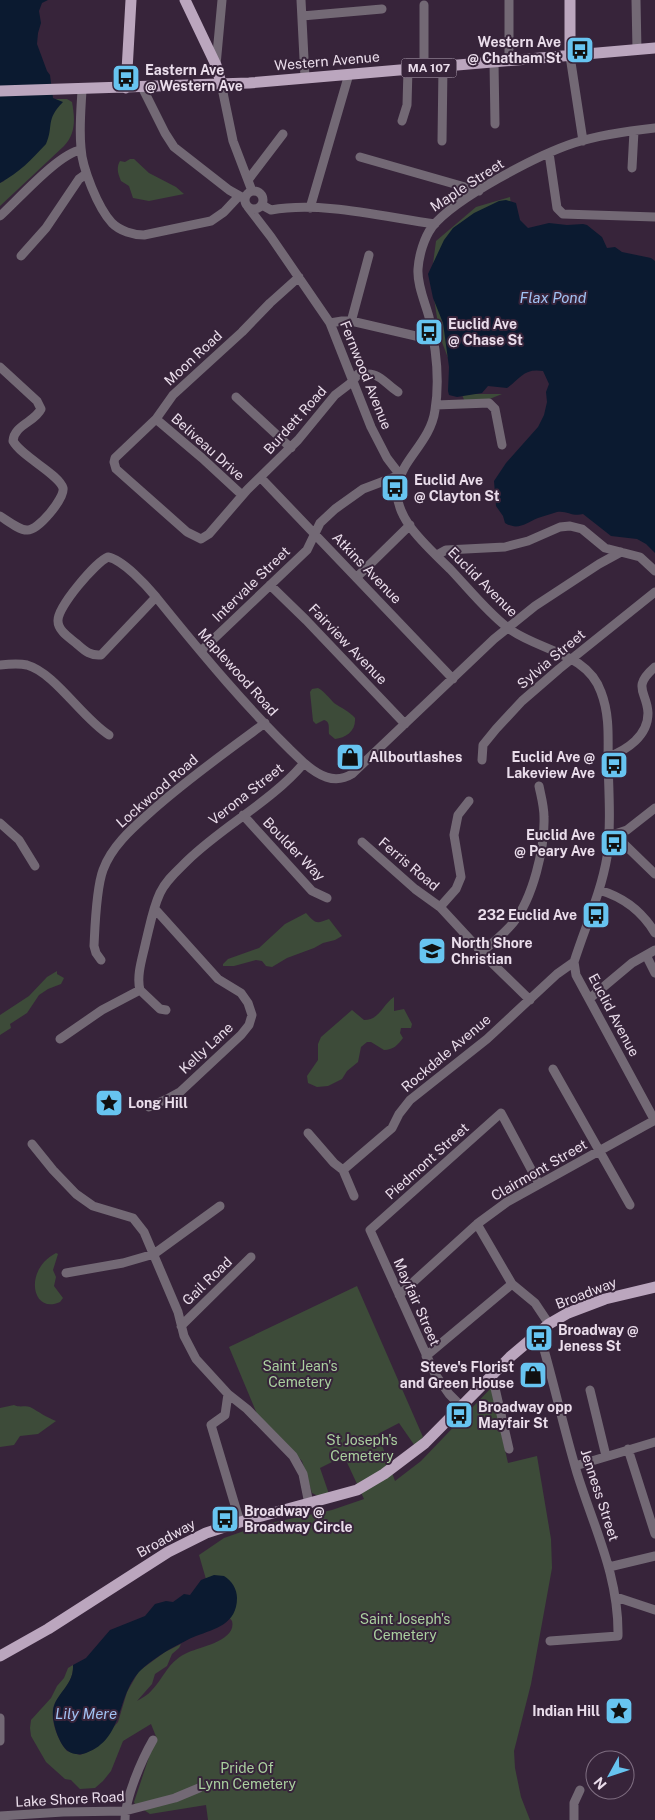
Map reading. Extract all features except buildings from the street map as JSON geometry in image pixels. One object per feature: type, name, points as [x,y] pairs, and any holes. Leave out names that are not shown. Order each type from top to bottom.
[{"type":"main road","points":[[126,88],[131,0]]},
{"type":"main road","points":[[185,0],[216,65],[221,83]]},
{"type":"main road","points":[[570,0],[570,56]]},
{"type":"main road","name":"Western Avenue","points":[[0,92],[126,88],[306,78],[655,48]]},
{"type":"main road","name":"Broadway","points":[[0,1656],[48,1629],[168,1552],[206,1533],[357,1490],[384,1474],[425,1443],[510,1357],[548,1324],[568,1313],[605,1299],[655,1286]]},
{"type":"street","points":[[216,65],[222,0]]},
{"type":"street","points":[[301,0],[306,78]]},
{"type":"street","points":[[509,0],[509,60]]},
{"type":"street","points":[[636,0],[637,50]]},
{"type":"street","points":[[424,5],[424,68]]},
{"type":"street","points":[[302,16],[382,9]]},
{"type":"street","points":[[570,56],[583,141]]},
{"type":"street","points":[[494,62],[495,124]]},
{"type":"street","points":[[442,141],[444,66]]},
{"type":"street","points":[[402,120],[406,104],[408,69]]},
{"type":"street","points":[[310,208],[349,74]]},
{"type":"street","points":[[82,90],[81,150],[86,174],[106,215],[112,222],[122,230],[139,235],[153,234],[211,221],[244,201],[252,191],[233,141],[221,83]]},
{"type":"street","points":[[142,87],[164,133],[174,147],[244,201]]},
{"type":"street","name":"Maple Street","points":[[252,191],[257,192],[261,203],[271,210],[287,207],[329,209],[435,224],[479,190],[549,153],[583,141],[655,128]]},
{"type":"street","points":[[632,168],[634,131]]},
{"type":"street","points":[[248,180],[283,134]]},
{"type":"street","points":[[0,216],[61,159],[74,151],[81,150]]},
{"type":"street","points":[[549,153],[557,208],[563,214],[655,217]]},
{"type":"street","points":[[360,156],[479,190]]},
{"type":"street","points":[[21,256],[46,228],[79,179],[86,174]]},
{"type":"street","name":"Maple Street","points":[[244,201],[254,209],[261,203],[274,203],[287,207]]},
{"type":"street","name":"Fernwood Avenue","points":[[244,201],[272,237],[330,323],[338,339],[365,414],[387,458],[400,474]]},
{"type":"street","name":"Fernwood Avenue","points":[[261,203],[264,220],[272,237]]},
{"type":"street","points":[[264,220],[266,214],[271,210]]},
{"type":"street","name":"Euclid Avenue","points":[[435,224],[426,239],[418,267],[419,281],[433,340],[438,382],[436,405],[429,432],[400,474],[398,487],[399,505],[410,526],[508,628],[571,659],[590,673],[600,688],[607,711],[609,836],[599,890],[574,962],[576,975],[588,999],[655,1120]]},
{"type":"street","points":[[351,322],[368,255]]},
{"type":"street","name":"Moon Road","points":[[136,487],[116,469],[115,458],[156,419],[172,395],[195,376],[270,303],[300,277]]},
{"type":"street","points":[[330,323],[342,320],[433,340]]},
{"type":"street","points":[[0,367],[37,401],[41,407],[39,413],[17,430],[13,441],[21,451],[60,484],[63,490],[62,496],[40,524],[32,529],[23,529],[0,516]]},
{"type":"street","points":[[352,382],[358,374],[372,374],[379,376],[398,392]]},
{"type":"street","name":"Burdett Road","points":[[136,487],[187,532],[201,539],[291,448],[336,395],[352,382]]},
{"type":"street","points":[[236,397],[291,448]]},
{"type":"street","points":[[436,405],[489,403],[495,409],[502,445]]},
{"type":"street","name":"Beliveau Drive","points":[[156,419],[202,458],[242,496]]},
{"type":"street","name":"Intervale Street","points":[[201,651],[307,550],[320,524],[354,494],[374,483],[400,474]]},
{"type":"street","name":"Atkins Avenue","points":[[261,478],[453,679]]},
{"type":"street","points":[[357,577],[410,526]]},
{"type":"street","points":[[437,555],[451,550],[505,547],[528,541],[566,526],[574,526],[602,546],[640,557],[655,571]]},
{"type":"street","points":[[599,564],[602,557],[602,546]]},
{"type":"street","name":"Verona Street","points":[[140,990],[138,978],[154,909],[160,893],[170,877],[216,835],[280,788],[304,763],[325,777],[335,779],[352,774],[494,639],[535,606],[599,564],[621,552]]},
{"type":"street","name":"Maplewood Road","points":[[156,597],[101,655],[96,656],[86,652],[64,633],[58,624],[58,615],[63,606],[90,573],[100,562],[108,557],[114,558],[156,597],[185,634],[240,697],[304,763]]},
{"type":"street","name":"Fairview Avenue","points":[[270,585],[405,724]]},
{"type":"street","name":"Sylvia Street","points":[[482,760],[484,745],[522,701],[655,592]]},
{"type":"street","points":[[0,665],[18,663],[40,671],[97,727],[109,735]]},
{"type":"street","points":[[608,758],[631,746],[641,734],[651,709],[641,691],[646,675],[655,667]]},
{"type":"street","name":"Lockwood Road","points":[[101,960],[94,946],[100,886],[103,870],[116,847],[139,822],[170,795],[265,723]]},
{"type":"street","points":[[482,952],[512,923],[523,908],[534,879],[544,831],[544,816],[539,786]]},
{"type":"street","points":[[440,907],[456,889],[461,877],[454,835],[458,815],[469,801]]},
{"type":"street","points":[[609,836],[628,830],[655,808]]},
{"type":"street","name":"Boulder Way","points":[[243,815],[312,891],[327,898]]},
{"type":"street","points":[[0,823],[19,840],[35,866]]},
{"type":"street","points":[[609,836],[622,841],[655,874]]},
{"type":"street","name":"Ferris Road","points":[[362,842],[415,889],[440,907],[530,1000]]},
{"type":"street","points":[[599,890],[614,894],[630,904],[655,933]]},
{"type":"street","name":"Kelly Lane","points":[[149,1107],[180,1092],[241,1036],[249,1025],[252,1015],[248,1003],[241,993],[218,979],[154,909]]},
{"type":"street","points":[[588,999],[646,954],[655,950]]},
{"type":"street","points":[[646,954],[655,974]]},
{"type":"street","name":"Rockdale Avenue","points":[[343,1170],[392,1128],[399,1114],[410,1100],[487,1039],[557,974],[574,962]]},
{"type":"street","points":[[60,1040],[102,1010],[140,990],[160,1009],[166,1010]]},
{"type":"street","points":[[553,1069],[630,1205]]},
{"type":"street","name":"Piedmont Street","points":[[370,1230],[502,1113],[539,1184]]},
{"type":"street","name":"Clairmont Street","points":[[399,1294],[477,1224],[507,1202],[655,1120]]},
{"type":"street","points":[[308,1133],[334,1163],[343,1170],[354,1196]]},
{"type":"street","points":[[32,1144],[70,1188],[92,1206],[133,1218],[144,1232],[178,1312],[184,1336],[196,1359],[228,1394],[247,1409],[292,1456],[302,1474],[309,1504]]},
{"type":"street","points":[[66,1273],[123,1263],[154,1254],[220,1206]]},
{"type":"street","points":[[477,1224],[512,1284],[535,1303],[548,1324]]},
{"type":"street","name":"Mayfair Street","points":[[370,1230],[435,1374],[449,1394],[462,1407]]},
{"type":"street","name":"Gail Road","points":[[181,1326],[251,1257]]},
{"type":"street","points":[[426,1356],[512,1284]]},
{"type":"street","name":"Jenness Street","points":[[539,1332],[552,1374],[575,1466],[609,1567],[616,1597],[618,1636],[550,1641]]},
{"type":"street","points":[[492,1375],[509,1449]]},
{"type":"street","points":[[590,1390],[606,1456]]},
{"type":"street","points":[[228,1394],[225,1415],[211,1425],[240,1522]]},
{"type":"street","points":[[575,1466],[655,1442]]},
{"type":"street","points":[[628,1449],[655,1534]]},
{"type":"street","points":[[609,1567],[655,1556]]},
{"type":"street","points":[[616,1597],[655,1610]]},
{"type":"street","points":[[0,1718],[0,1741]]},
{"type":"street","points":[[125,1816],[141,1764],[153,1740]]},
{"type":"street","name":"Lake Shore Road","points":[[0,1816],[125,1816],[199,1788]]},
{"type":"street","points":[[574,1820],[574,1803],[580,1790]]},
{"type":"green space","points":[[50,99],[67,99],[72,102],[74,120],[71,136],[64,146],[0,206],[0,183],[4,181]]},
{"type":"green space","points":[[134,159],[149,173],[176,187],[184,194],[149,201],[133,198],[129,186],[121,181],[118,171],[120,161],[125,162]]},
{"type":"green space","points":[[510,197],[512,215],[463,394],[502,394],[477,404],[466,405],[440,337],[431,279],[436,241],[476,207]]},
{"type":"green space","points":[[318,688],[334,703],[348,711],[355,718],[354,727],[350,733],[335,739],[329,734],[326,721],[324,720],[316,724],[313,721],[310,692],[312,689]]},
{"type":"green space","points":[[306,913],[316,922],[329,919],[342,936],[287,958],[272,967],[256,960],[234,966],[223,966],[228,959],[259,948],[285,924]]},
{"type":"green space","points":[[57,971],[57,974],[64,978],[61,984],[39,995],[27,1013],[10,1024],[11,1028],[0,1035],[0,1015],[29,996],[47,977]]},
{"type":"green space","points":[[394,997],[394,1011],[404,1009],[412,1024],[411,1028],[401,1028],[400,1033],[403,1038],[397,1045],[384,1050],[371,1042],[367,1042],[361,1047],[358,1062],[347,1071],[342,1079],[328,1086],[317,1087],[308,1083],[307,1076],[318,1060],[318,1044],[321,1037],[352,1010],[364,1020],[369,1019],[378,1015]]},
{"type":"green space","points":[[56,1253],[58,1254],[53,1270],[56,1277],[54,1286],[63,1298],[60,1302],[50,1304],[43,1302],[38,1297],[35,1289],[35,1279],[46,1261]]},
{"type":"green space","name":"Saint Joseph's Cemetery","points":[[357,1286],[423,1437],[415,1446],[399,1423],[378,1434],[395,1481],[421,1461],[491,1388],[508,1463],[537,1456],[551,1539],[552,1568],[531,1684],[514,1751],[515,1768],[521,1797],[530,1820],[208,1820],[206,1805],[150,1814],[134,1802],[157,1739],[151,1724],[123,1741],[111,1771],[103,1781],[95,1788],[80,1789],[46,1762],[31,1736],[30,1728],[31,1720],[51,1698],[68,1668],[73,1665],[72,1676],[55,1703],[53,1722],[57,1735],[67,1751],[80,1755],[94,1749],[118,1722],[127,1692],[139,1671],[165,1652],[181,1644],[172,1654],[167,1666],[155,1674],[152,1684],[137,1701],[150,1692],[176,1660],[189,1652],[224,1638],[232,1628],[232,1621],[210,1593],[199,1555],[224,1538],[261,1525],[332,1510],[364,1499],[344,1456],[320,1468],[329,1494],[320,1497],[312,1493],[302,1461],[257,1414],[229,1347]]},
{"type":"green space","points":[[14,1405],[30,1407],[56,1421],[38,1434],[20,1436],[14,1445],[0,1447],[0,1408]]},
{"type":"water","points":[[0,0],[48,0],[42,3],[39,11],[41,23],[37,44],[50,75],[53,98],[63,102],[57,108],[52,118],[46,144],[19,170],[0,183]]},
{"type":"water","name":"Flax Pond","points":[[506,200],[516,203],[520,220],[528,228],[549,223],[587,225],[602,237],[607,248],[615,247],[622,252],[651,258],[655,261],[655,553],[646,544],[637,539],[611,536],[583,514],[576,515],[557,512],[518,526],[505,523],[503,516],[496,506],[494,481],[506,463],[538,427],[544,415],[547,402],[546,392],[549,384],[543,371],[527,372],[507,388],[488,386],[482,393],[457,397],[449,395],[449,367],[443,323],[433,298],[428,274],[444,240],[453,228],[474,213],[499,201]]},
{"type":"water","name":"Lily Mere","points":[[214,1575],[227,1578],[236,1591],[236,1607],[229,1620],[217,1628],[193,1637],[172,1648],[141,1670],[127,1691],[119,1715],[108,1738],[99,1746],[82,1754],[72,1753],[64,1748],[58,1737],[53,1711],[56,1701],[69,1682],[73,1672],[73,1665],[86,1658],[110,1630],[145,1616],[155,1604],[166,1601],[173,1602],[184,1594],[190,1595],[201,1580]]},
{"type":"place","name":"Western Ave @ Chatham St","points":[[580,50]]},
{"type":"place","name":"Eastern Ave @ Western Ave","points":[[126,78]]},
{"type":"place","name":"Euclid Ave @ Chase St","points":[[429,332]]},
{"type":"place","name":"Euclid Ave @ Clayton St","points":[[395,488]]},
{"type":"place","name":"Allboutlashes","points":[[350,757]]},
{"type":"place","name":"Euclid Ave @ Lakeview Ave","points":[[614,765]]},
{"type":"place","name":"Euclid Ave @ Peary Ave","points":[[614,843]]},
{"type":"place","name":"232 Euclid Ave","points":[[596,915]]},
{"type":"place","name":"North Shore Christian","points":[[432,951]]},
{"type":"place","name":"Long Hill","points":[[109,1103]]},
{"type":"place","name":"Broadway @ Jeness St","points":[[539,1338]]},
{"type":"place","name":"Steve's Florist and Green House","points":[[533,1375]]},
{"type":"place","name":"Broadway opp Mayfair St","points":[[459,1415]]},
{"type":"place","name":"Broadway @ Broadway Circle","points":[[225,1519]]},
{"type":"place","name":"Indian Hill","points":[[619,1711]]},
{"type":"park label","name":"Saint Jean's Cemetery","points":[[300,1374]]},
{"type":"park label","name":"St Joseph's Cemetery","points":[[362,1448]]},
{"type":"park label","name":"Pride Of Lynn Cemetery","points":[[247,1776]]}]
